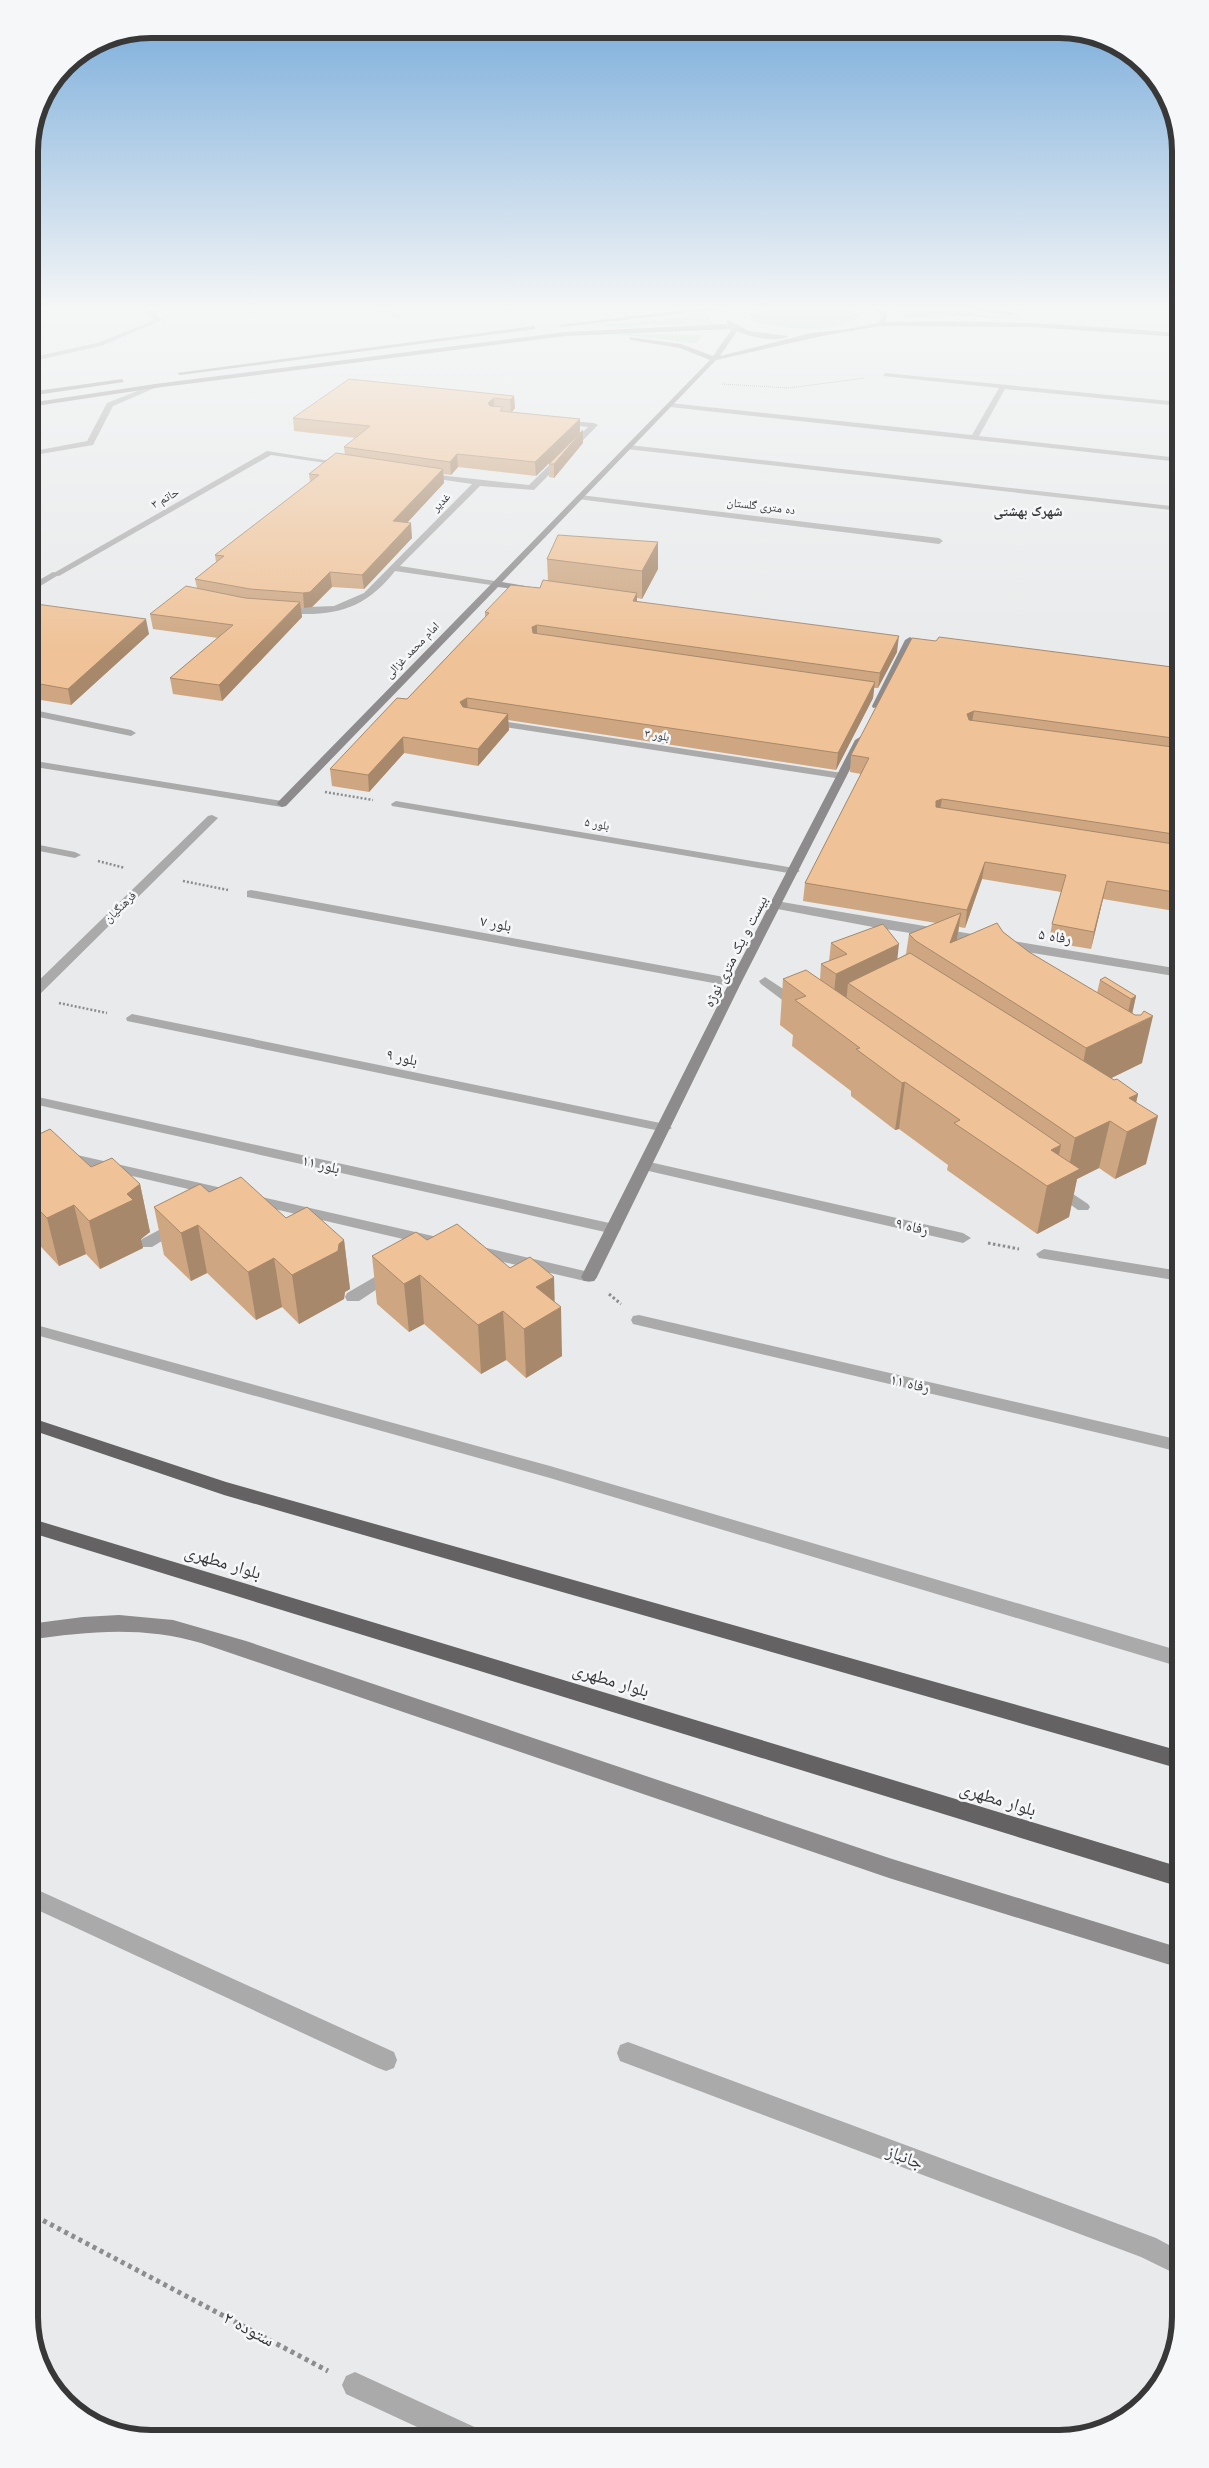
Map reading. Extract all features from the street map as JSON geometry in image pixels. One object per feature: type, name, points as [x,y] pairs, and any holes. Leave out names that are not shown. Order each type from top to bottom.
[{"type":"highway","points":[[38,1426],[224,1488],[1172,1758]]},
{"type":"highway","name":"بلوار مطهری","points":[[38,1528],[1172,1874]]},
{"type":"street","points":[[38,452],[90,443],[100,423]]},
{"type":"street","points":[[478,483],[531,488],[594,425],[577,423]]},
{"type":"street","name":"امام محمد غزالی","points":[[38,764],[282,804],[652,423]]},
{"type":"street","points":[[843,423],[1172,459]]},
{"type":"street","points":[[975,437],[983,423]]},
{"type":"street","points":[[629,446],[1172,508]]},
{"type":"street","name":"حاتم ۳","points":[[38,585],[270,453],[357,465]]},
{"type":"street","name":"غدیر","points":[[413,473],[478,483]]},
{"type":"street","name":"غدیر","points":[[274,610],[302,613],[336,609],[362,599],[375,589],[393,568],[478,483]]},
{"type":"street","name":"ده متری گلستان","points":[[580,497],[939,541]]},
{"type":"street","points":[[393,568],[534,590]]},
{"type":"street","name":"بیست و یک متری نوژه","points":[[590,1277],[735,983],[869,722],[878,693],[910,640]]},
{"type":"street","points":[[38,714],[131,733]]},
{"type":"street","name":"بلور ۳","points":[[478,720],[842,776]]},
{"type":"street","name":"بلور ۵","points":[[396,804],[794,871]]},
{"type":"street","name":"فرهنگیان","points":[[38,988],[212,818]]},
{"type":"street","points":[[38,848],[75,855]]},
{"type":"street","name":"بلور ۷","points":[[251,894],[735,983]]},
{"type":"street","name":"رفاه ۵","points":[[776,905],[992,949],[1172,972]]},
{"type":"street","points":[[873,924],[874,940]]},
{"type":"street","points":[[765,981],[813,1016]]},
{"type":"street","name":"بلور ۹","points":[[132,1018],[664,1128]]},
{"type":"street","name":"بلور ۱۱","points":[[38,1101],[614,1229]]},
{"type":"street","points":[[46,1152],[590,1277]]},
{"type":"street","name":"رفاه ۹","points":[[645,1166],[963,1238]]},
{"type":"street","points":[[1044,1179],[1083,1207]]},
{"type":"street","points":[[215,1204],[232,1195]]},
{"type":"street","points":[[147,1243],[189,1219]]},
{"type":"street","points":[[422,1252],[437,1242]]},
{"type":"street","points":[[1044,1254],[1172,1275]]},
{"type":"street","points":[[353,1297],[407,1262]]},
{"type":"street","name":"رفاه ۱۱","points":[[640,1320],[1172,1444]]},
{"type":"street","points":[[38,1330],[550,1472],[1172,1657]]},
{"type":"street","points":[[38,1631],[94,1622],[128,1622],[174,1628],[246,1649],[889,1868],[1172,1956]]},
{"type":"street","points":[[38,1900],[386,2060]]},
{"type":"street","name":"جانباز","points":[[628,2053],[1147,2247],[1172,2260]]},
{"type":"street","points":[[355,2386],[452,2430]]},
{"type":"path","points":[[298,788],[396,804]]},
{"type":"path","points":[[38,999],[132,1018]]},
{"type":"path","points":[[963,1238],[1044,1254]]},
{"type":"path","points":[[590,1277],[640,1320]]},
{"type":"path","name":"ستوده ۲","points":[[38,2218],[355,2386]]},
{"type":"building","points":[[343,423],[576,423],[535,462],[457,454],[450,462],[344,447],[370,426]]},
{"type":"building","points":[[583,430],[554,464],[549,464]]},
{"type":"building","points":[[336,453],[443,469],[393,521],[411,523],[362,575],[330,572],[310,592],[303,593],[250,589],[195,579],[224,556],[215,555],[319,475],[309,474]]},
{"type":"building","points":[[558,535],[658,542],[642,571],[547,559]]},
{"type":"building","points":[[543,580],[637,593],[633,601],[899,636],[880,673],[537,625],[532,627],[533,633],[875,682],[838,753],[467,698],[460,702],[463,707],[508,714],[478,749],[403,737],[368,775],[330,769],[397,698],[407,699],[489,613],[485,612],[511,585],[540,588]]},
{"type":"building","points":[[186,586],[245,598],[300,602],[219,685],[170,678],[233,625],[150,614]]},
{"type":"building","points":[[38,604],[146,619],[68,689],[38,684]]},
{"type":"building","points":[[939,637],[1172,667],[1172,738],[974,711],[967,714],[969,720],[1172,747],[1172,834],[942,799],[936,801],[936,807],[1172,844],[1172,892],[1107,881],[1094,932],[1052,924],[1066,875],[985,862],[967,910],[805,883],[869,758],[851,755],[912,638],[936,641]]},
{"type":"building","points":[[961,913],[950,943],[997,923],[1003,932],[1029,952],[1135,1015],[1141,1015],[1144,1011],[1153,1016],[1086,1048],[916,941],[909,934]]},
{"type":"building","points":[[883,924],[899,944],[836,974],[821,964],[847,954],[831,943]]},
{"type":"building","points":[[910,953],[1114,1080],[1117,1079],[1138,1094],[1129,1098],[1158,1116],[1127,1132],[1110,1121],[1075,1138],[848,983]]},
{"type":"building","points":[[806,970],[1061,1145],[1051,1150],[1080,1169],[1047,1186],[954,1123],[960,1120],[905,1082],[902,1083],[856,1049],[860,1048],[795,1000],[806,996],[783,979]]},
{"type":"building","points":[[1105,977],[1136,996],[1131,999],[1100,980]]},
{"type":"building","points":[[50,1129],[91,1167],[112,1158],[140,1184],[127,1194],[133,1200],[89,1221],[74,1205],[47,1218],[38,1209],[38,1135]]},
{"type":"building","points":[[241,1177],[286,1218],[307,1207],[344,1240],[339,1244],[338,1251],[292,1275],[274,1258],[248,1272],[198,1225],[181,1233],[154,1207],[200,1184],[209,1192]]},
{"type":"building","points":[[457,1224],[510,1268],[530,1257],[554,1277],[536,1287],[561,1307],[524,1329],[503,1311],[478,1325],[420,1275],[404,1284],[372,1256],[416,1232],[427,1240]]},
{"type":"district","name":"شهرک بهشتی","points":[[1028,511]]}]
